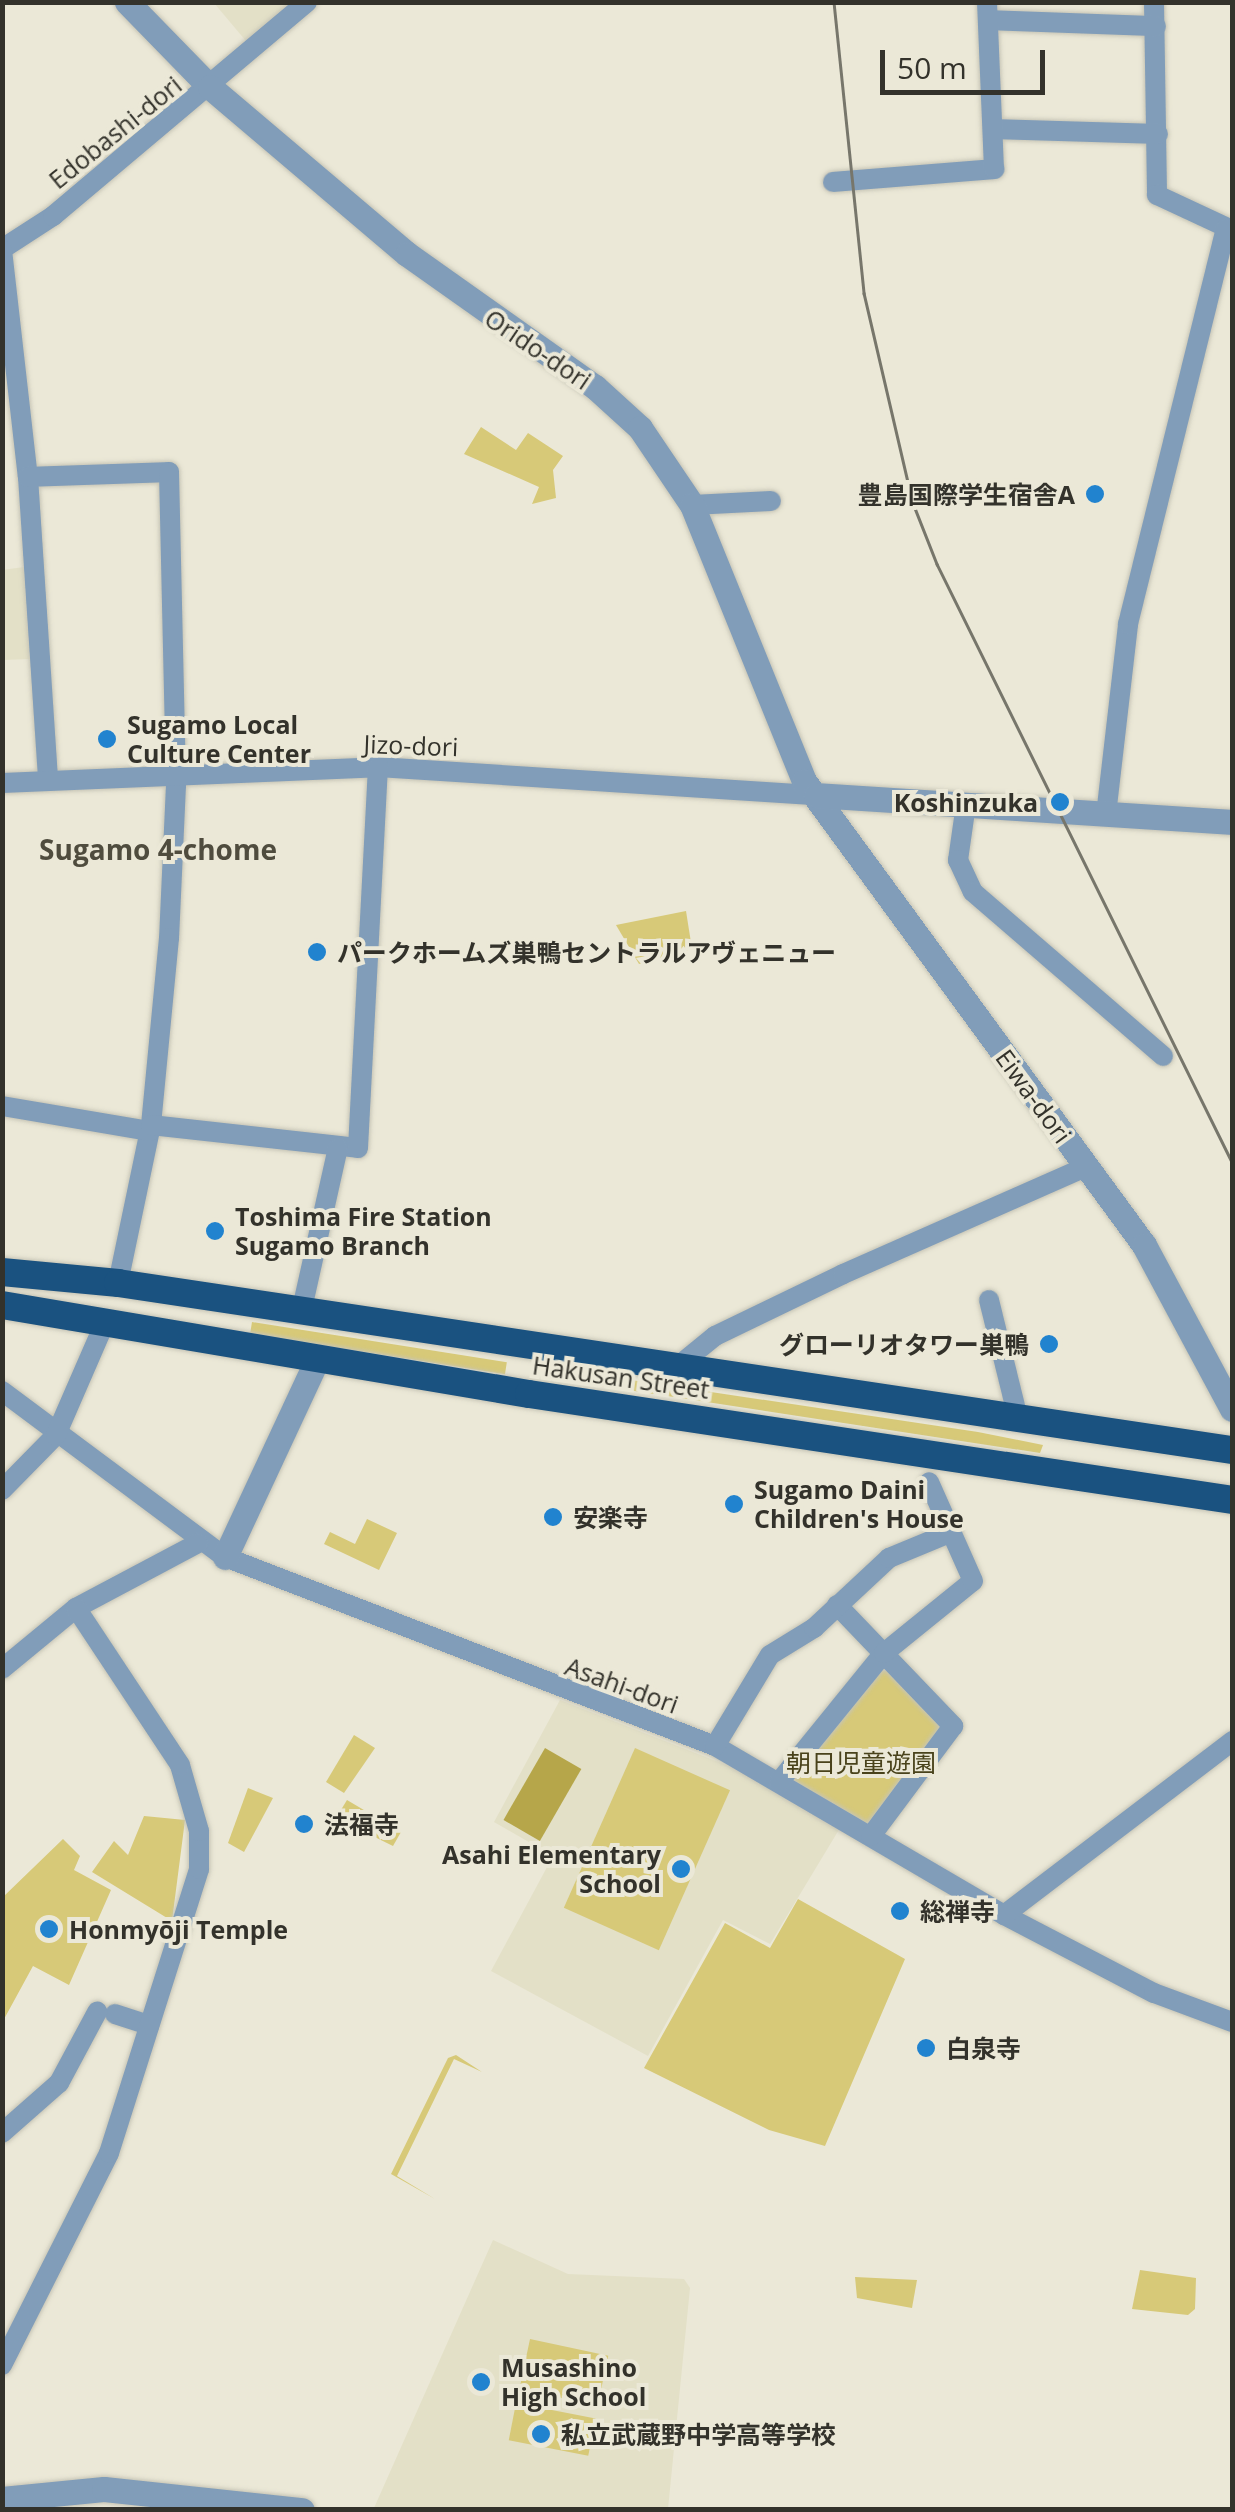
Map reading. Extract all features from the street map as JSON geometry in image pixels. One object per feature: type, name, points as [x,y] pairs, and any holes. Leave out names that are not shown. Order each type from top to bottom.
[{"type":"highway","name":"Hakusan Street","points":[[2,1272],[118,1283],[1232,1450]]},
{"type":"highway","name":"Hakusan Street","points":[[2,1305],[1232,1500]]},
{"type":"street","name":"Orido-dori","points":[[127,2],[210,87],[448,288],[596,387],[640,428],[692,505],[796,765],[816,795]]},
{"type":"street","name":"Edobashi-dori","points":[[2,249],[210,87],[306,2]]},
{"type":"street","points":[[1106,815],[1128,624],[1229,229],[1157,194],[1154,2]]},
{"type":"street","points":[[833,182],[994,169],[988,11],[1156,26]]},
{"type":"street","points":[[993,128],[1158,134]]},
{"type":"street","points":[[2,249],[28,477],[48,779]]},
{"type":"street","points":[[28,477],[169,472],[176,773],[151,1128],[118,1283]]},
{"type":"street","points":[[692,505],[771,501]]},
{"type":"street","points":[[2,1106],[151,1128],[358,1148],[378,767]]},
{"type":"street","name":"Jizo-dori","points":[[2,783],[378,767],[816,795]]},
{"type":"street","points":[[816,795],[1232,822]]},
{"type":"street","name":"Eiwa-dori","points":[[816,795],[1144,1245],[1232,1409]]},
{"type":"street","points":[[966,804],[958,860],[973,892],[1163,1056]]},
{"type":"street","points":[[301,1312],[338,1148]]},
{"type":"street","points":[[677,1368],[715,1336],[827,1281],[1086,1167]]},
{"type":"street","points":[[988,1300],[1018,1418]]},
{"type":"street","points":[[2,1490],[56,1435],[106,1320]]},
{"type":"street","points":[[225,1557],[318,1358]]},
{"type":"street","name":"Asahi-dori","points":[[2,1391],[198,1543],[225,1557],[716,1746],[1004,1915],[1154,1993],[1232,2022]]},
{"type":"street","points":[[778,1782],[884,1653],[973,1582],[930,1482]]},
{"type":"street","points":[[716,1746],[756,1670],[889,1558],[952,1532]]},
{"type":"street","points":[[2,1668],[76,1608],[198,1543]]},
{"type":"street","points":[[837,1605],[952,1726],[871,1836]]},
{"type":"street","points":[[2,2365],[108,2154],[199,1869],[199,1830],[180,1765],[76,1608]]},
{"type":"street","points":[[1004,1915],[1232,1741]]},
{"type":"street","points":[[2,2133],[59,2083],[106,2013],[149,2025]]},
{"type":"street","points":[[2,2500],[104,2489],[302,2510]]},
{"type":"shaded area","points":[[214,3],[291,3],[246,41]]},
{"type":"shaded area","points":[[24,567],[30,659],[3,660],[2,570]]},
{"type":"shaded area","name":"Asahi Elementary School","points":[[560,1700],[739,1770],[840,1828],[770,1944],[723,1920],[648,2056],[491,1971],[553,1856],[494,1822]]},
{"type":"shaded area","points":[[545,1748],[581,1769],[540,1841],[504,1820]]},
{"type":"shaded area","name":"私立武蔵野中学高等学校","points":[[493,2240],[568,2274],[684,2279],[690,2288],[668,2509],[374,2508]]},
{"type":"green space","points":[[481,427],[516,450],[528,433],[563,456],[553,470],[556,498],[532,504],[539,487],[464,454]]},
{"type":"green space","points":[[686,911],[692,949],[639,964],[616,925]]},
{"type":"green space","points":[[252,1322],[507,1362],[505,1374],[250,1334]]},
{"type":"green space","points":[[545,1367],[1043,1445],[1040,1453],[543,1377]]},
{"type":"green space","points":[[367,1519],[397,1533],[379,1570],[324,1544],[330,1532],[355,1544]]},
{"type":"green space","name":"朝日児童遊園","points":[[877,1670],[889,1671],[941,1722],[942,1732],[871,1828],[788,1778]]},
{"type":"green space","points":[[354,1735],[375,1748],[344,1793],[326,1782]]},
{"type":"green space","points":[[635,1748],[730,1790],[659,1950],[564,1908]]},
{"type":"green space","points":[[248,1788],[273,1798],[244,1852],[228,1843]]},
{"type":"green space","points":[[347,1800],[401,1832],[393,1846],[336,1818]]},
{"type":"green space","points":[[144,1816],[185,1820],[172,1921],[92,1872],[114,1841],[128,1855]]},
{"type":"green space","name":"Honmyōji Temple","points":[[63,1839],[80,1856],[74,1870],[111,1890],[69,1985],[33,1966],[3,2021],[3,1897]]},
{"type":"green space","points":[[798,1899],[905,1959],[825,2146],[769,2130],[644,2068],[725,1923],[770,1948]]},
{"type":"green space","points":[[456,2055],[482,2072],[454,2059],[397,2176],[435,2199],[391,2174],[448,2058]]},
{"type":"green space","points":[[1140,2270],[1196,2278],[1195,2309],[1188,2315],[1132,2309]]},
{"type":"green space","points":[[855,2277],[917,2280],[912,2308],[857,2298]]},
{"type":"green space","points":[[530,2339],[608,2356],[598,2406],[519,2389]]},
{"type":"green space","points":[[516,2403],[596,2418],[588,2456],[509,2440]]},
{"type":"tram line","points":[[834,2],[864,293],[913,503],[937,564],[1232,1162]]},
{"type":"place","name":"豊島国際学生宿舎A","points":[[1095,494]]},
{"type":"place","name":"Sugamo Local Culture Center","points":[[107,739]]},
{"type":"place","name":"Koshinzuka","points":[[1060,802]]},
{"type":"place","name":"パークホームズ巣鴨セントラルアヴェニュー","points":[[317,952]]},
{"type":"place","name":"Toshima Fire Station Sugamo Branch","points":[[215,1231]]},
{"type":"place","name":"グローリオタワー巣鴨","points":[[1049,1344]]},
{"type":"place","name":"Sugamo Daini Children's House","points":[[734,1504]]},
{"type":"place","name":"安楽寺","points":[[553,1517]]},
{"type":"place","name":"法福寺","points":[[304,1824]]},
{"type":"place","name":"Asahi Elementary School","points":[[681,1869]]},
{"type":"place","name":"総禅寺","points":[[900,1911]]},
{"type":"place","name":"Honmyōji Temple","points":[[49,1929]]},
{"type":"place","name":"白泉寺","points":[[926,2048]]},
{"type":"place","name":"Musashino High School","points":[[481,2382]]},
{"type":"place","name":"私立武蔵野中学高等学校","points":[[541,2434]]},
{"type":"district","name":"Sugamo 4-chome","points":[[158,849]]}]
